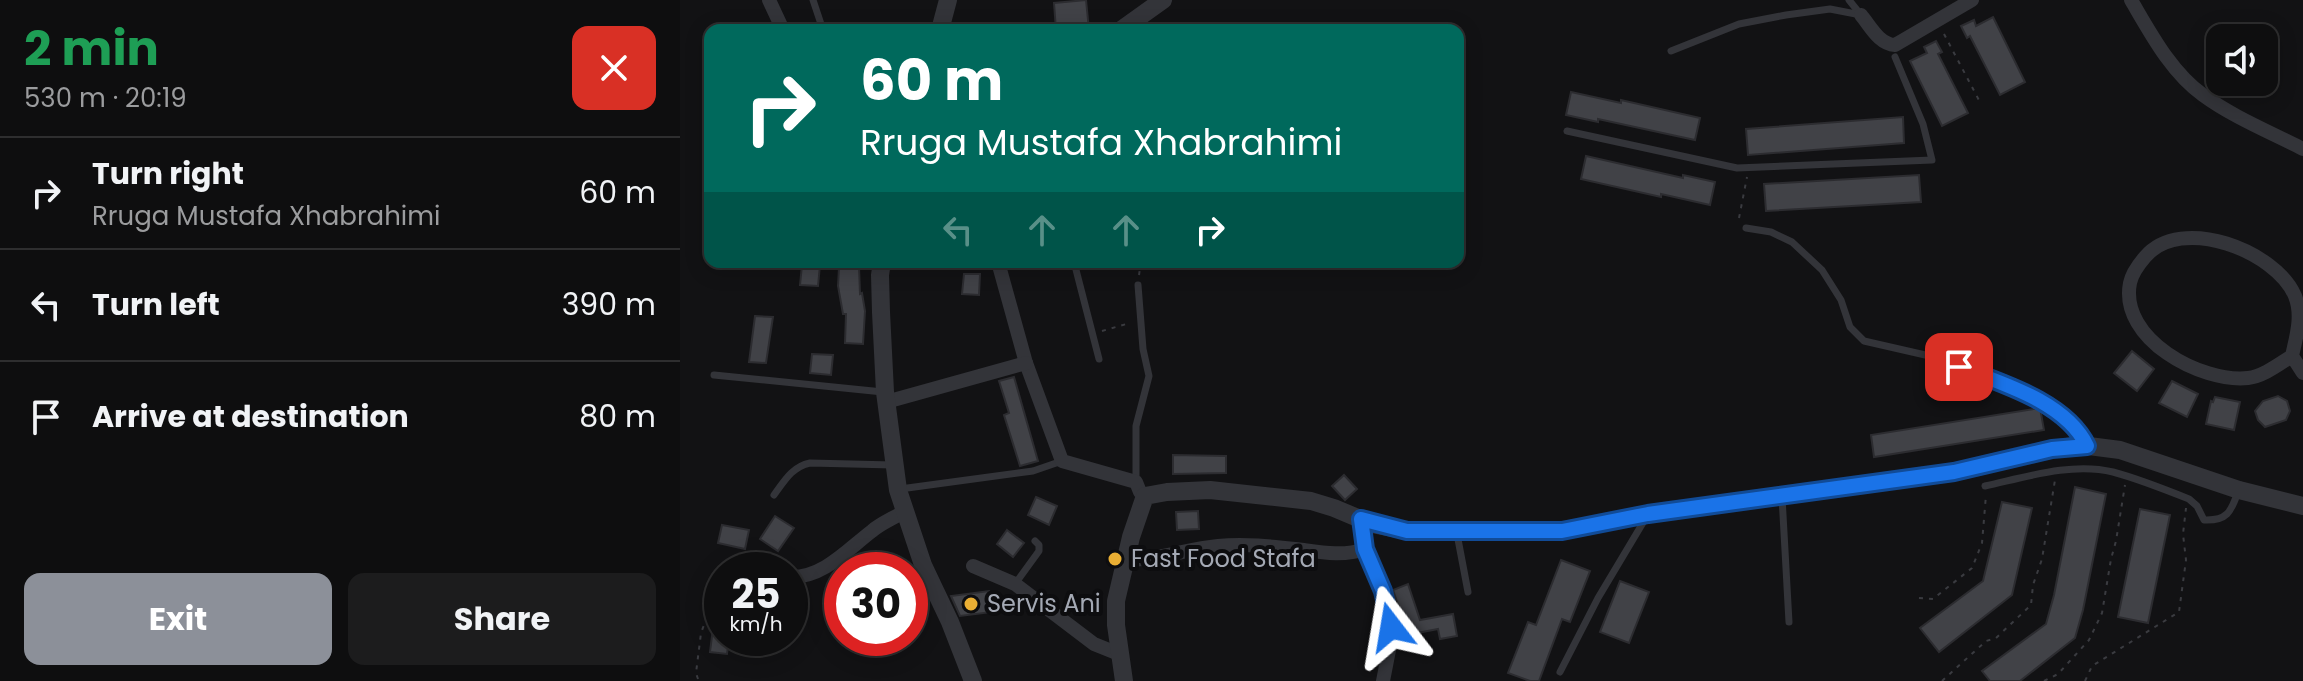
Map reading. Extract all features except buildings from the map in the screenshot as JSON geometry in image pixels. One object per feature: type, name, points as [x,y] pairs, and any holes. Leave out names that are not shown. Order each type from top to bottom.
[{"type":"street","points":[[769,0],[780,24]]},
{"type":"street","points":[[942,24],[948,0]]},
{"type":"street","points":[[1129,24],[1163,0]]},
{"type":"street","points":[[1861,15],[1892,51],[1972,0]]},
{"type":"street","points":[[2131,0],[2167,57],[2196,89],[2215,103],[2302,148]]},
{"type":"street","points":[[2292,356],[2250,378],[2228,377],[2178,360],[2155,346],[2138,326],[2130,304],[2130,282],[2137,266],[2150,251],[2169,239],[2194,237],[2218,241],[2262,261],[2286,280],[2296,298],[2299,326],[2292,356],[2303,373]]},
{"type":"street","points":[[881,268],[885,397],[898,490],[923,565],[973,681]]},
{"type":"street","points":[[1000,268],[1026,363],[1062,461],[1140,489],[1167,492],[1210,490],[1311,501],[1407,531],[1562,531],[1648,514],[1954,472],[2052,449],[2087,446],[2134,454],[2239,490],[2303,506]]},
{"type":"street","points":[[885,397],[1026,363]]},
{"type":"street","points":[[1124,681],[1116,601],[1140,489]]},
{"type":"street","points":[[808,576],[851,549],[874,528],[905,511]]},
{"type":"street","points":[[1361,519],[1365,549],[1386,600],[1391,627],[1383,681]]},
{"type":"street","points":[[1127,560],[1220,545],[1352,554],[1365,549]]},
{"type":"street","points":[[973,566],[1015,584],[1094,644],[1119,654]]},
{"type":"lane","points":[[813,0],[821,24]]},
{"type":"lane","points":[[1849,0],[1861,15]]},
{"type":"lane","points":[[1671,51],[1739,24],[1786,15],[1830,9],[1861,15]]},
{"type":"lane","points":[[1567,131],[1737,168],[1932,160],[1923,124],[1892,51]]},
{"type":"lane","points":[[1746,228],[1771,232],[1792,242],[1822,270],[1841,300],[1850,327],[1864,341],[1934,357],[2051,406],[2087,446]]},
{"type":"lane","points":[[1076,268],[1099,359]]},
{"type":"lane","points":[[1138,285],[1143,349],[1149,376],[1136,426],[1134,466],[1140,489]]},
{"type":"lane","points":[[714,375],[885,397]]},
{"type":"lane","points":[[898,490],[1033,471],[1062,461]]},
{"type":"lane","points":[[774,495],[798,466],[810,463],[893,465]]},
{"type":"lane","points":[[1985,486],[2056,471],[2097,469],[2189,499],[2197,506],[2204,520],[2221,519],[2234,505],[2239,490]]},
{"type":"lane","points":[[1782,495],[1789,622]]},
{"type":"lane","points":[[1560,672],[1598,598],[1648,514]]},
{"type":"lane","points":[[1457,532],[1468,592]]},
{"type":"lane","points":[[1015,584],[1039,551],[1035,541]]},
{"type":"path","points":[[1942,30],[1981,104]]},
{"type":"path","points":[[1739,218],[1748,168]]},
{"type":"path","points":[[1138,285],[1140,268]]},
{"type":"path","points":[[1093,333],[1140,320]]},
{"type":"path","points":[[1942,681],[2031,605],[2056,471]]},
{"type":"path","points":[[2044,681],[2058,674],[2089,640],[2102,613],[2126,476]]},
{"type":"path","points":[[1919,598],[1933,599],[1972,568],[1982,543],[1985,486]]},
{"type":"path","points":[[2085,681],[2092,666],[2179,612],[2186,560],[2183,534],[2189,499]]},
{"type":"path","points":[[698,679],[696,673],[704,624]]},
{"type":"place","name":"Fast Food Stafa","points":[[1115,559]]},
{"type":"place","name":"Servis Ani","points":[[971,604]]},
{"type":"route","points":[[1391,627],[1389,609],[1365,549],[1361,519],[1407,531],[1562,531],[1648,514],[1954,472],[2052,449],[2087,446],[2084,439],[2051,406],[1959,367]]}]
